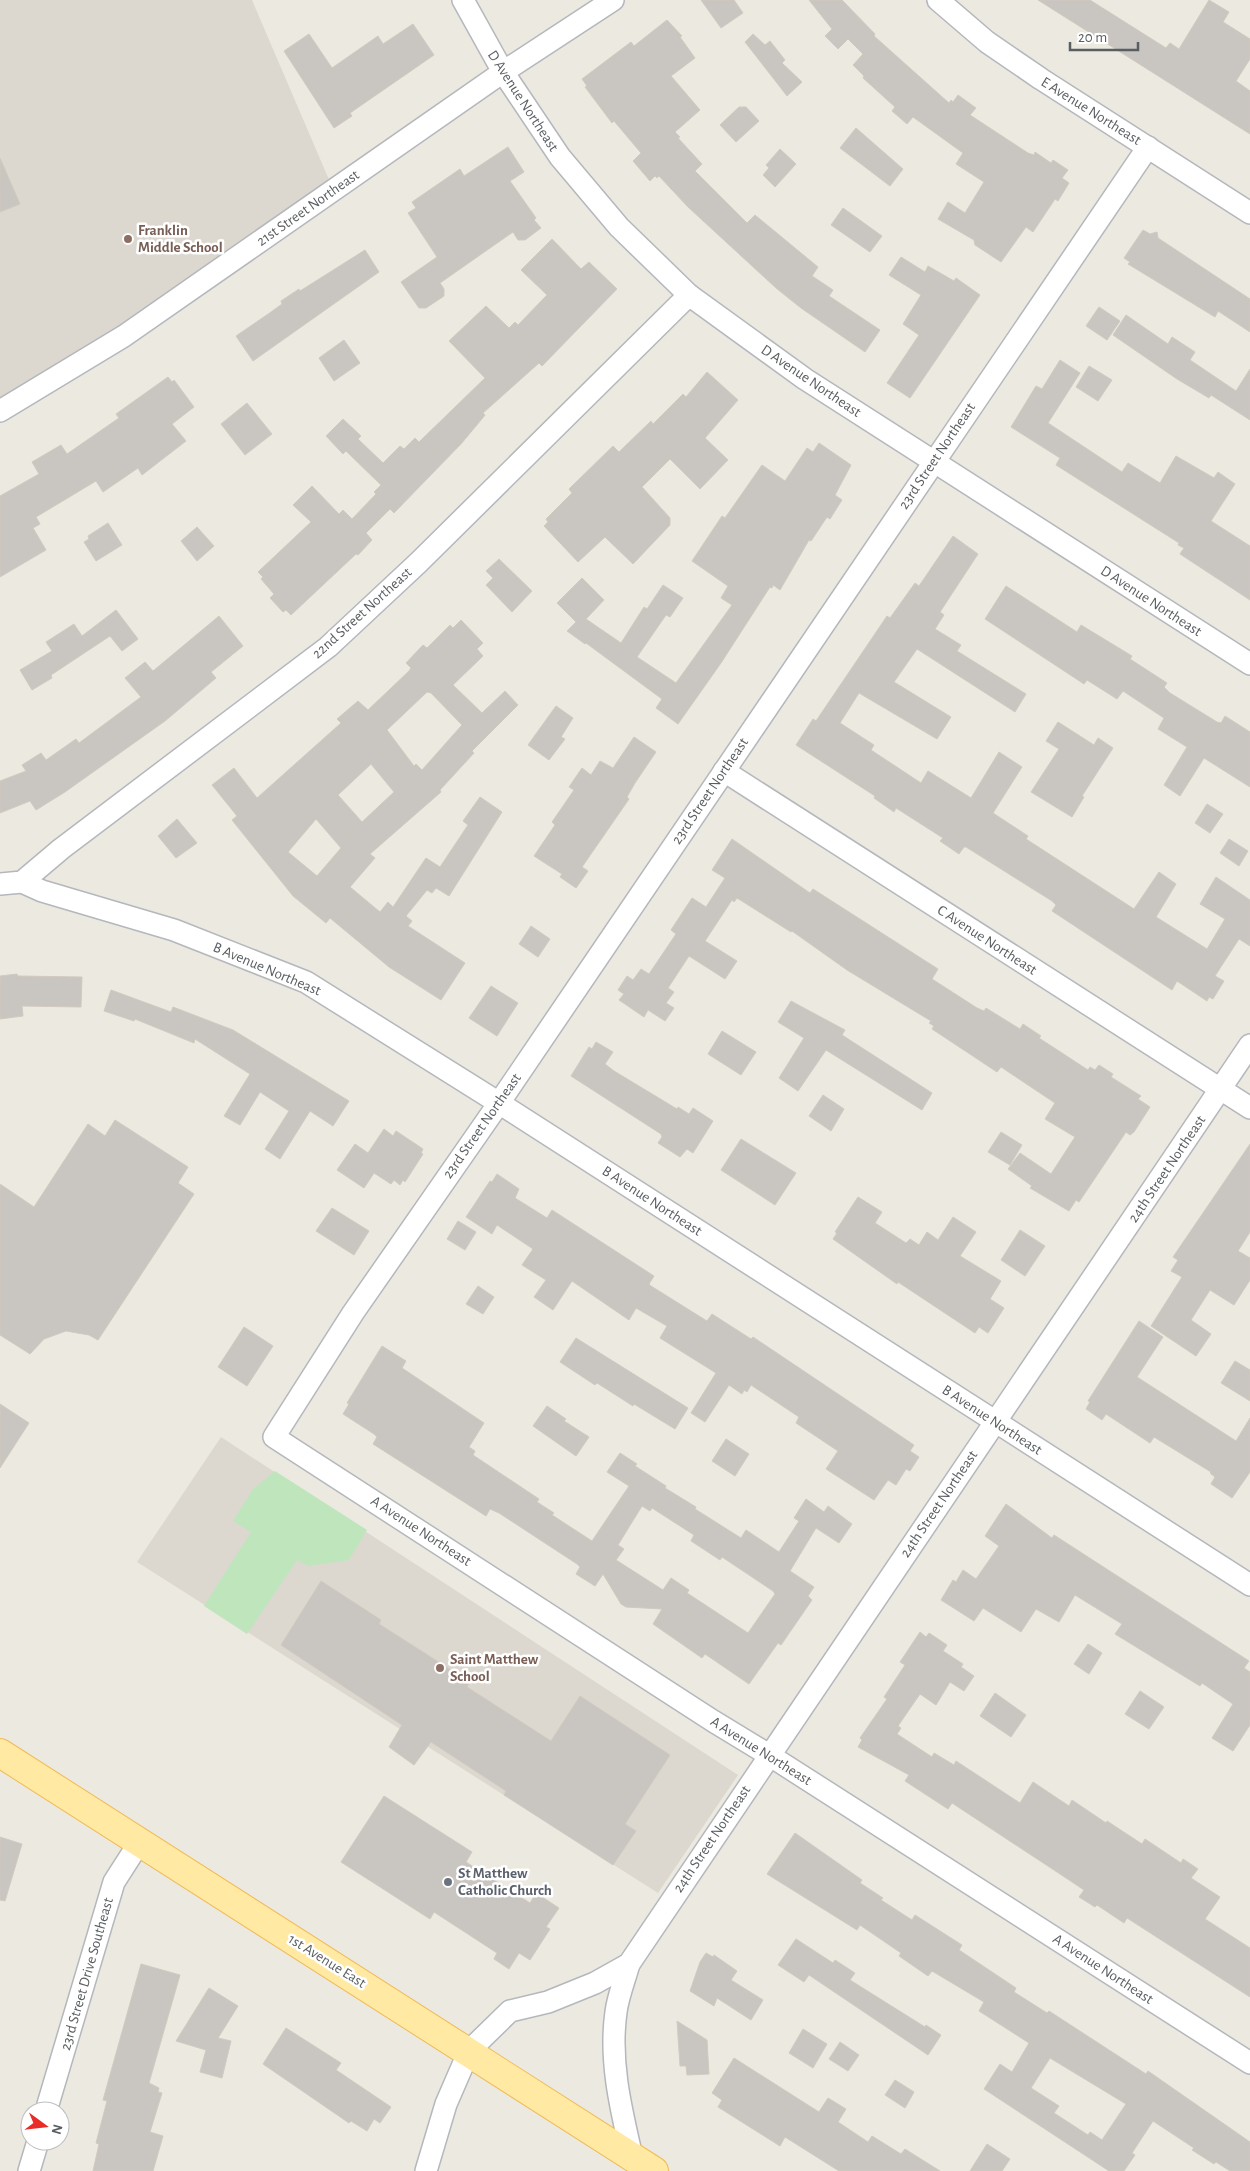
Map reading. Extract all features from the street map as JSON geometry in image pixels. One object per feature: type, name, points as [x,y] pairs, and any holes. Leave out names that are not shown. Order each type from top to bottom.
[{"type":"main road","name":"1st Avenue East","points":[[0,1753],[643,2164]]},
{"type":"street","name":"D Avenue Northeast","points":[[463,0],[503,72],[560,157],[619,227],[689,295],[805,379],[1250,664]]},
{"type":"street","name":"21st Street Northeast","points":[[0,411],[153,316],[503,72],[613,0]]},
{"type":"street","name":"E Avenue Northeast","points":[[938,0],[994,47],[1250,213]]},
{"type":"street","name":"23rd Street Northeast","points":[[274,1437],[353,1313],[499,1103],[933,461],[1148,147]]},
{"type":"street","name":"22nd Street Northeast","points":[[22,882],[61,849],[328,647],[418,563],[689,295]]},
{"type":"street","name":"C Avenue Northeast","points":[[724,771],[1250,1108]]},
{"type":"street","points":[[0,884],[22,882]]},
{"type":"street","name":"B Avenue Northeast","points":[[22,882],[42,891],[174,930],[306,982],[499,1103],[1250,1585]]},
{"type":"street","name":"24th Street Northeast","points":[[643,2164],[618,2096],[614,2060],[616,2012],[629,1964],[1250,1045]]},
{"type":"street","name":"A Avenue Northeast","points":[[274,1437],[713,1721],[1250,2063]]},
{"type":"street","name":"23rd Street Drive Southeast","points":[[49,2101],[114,1882],[139,1843]]},
{"type":"street","name":"24th Street Northeast","points":[[468,2051],[510,2011],[548,2002],[595,1982],[629,1964]]},
{"type":"street","points":[[426,2171],[446,2104],[468,2051]]},
{"type":"street","points":[[29,2171],[35,2151]]},
{"type":"shaded area","name":"Franklin Middle School","points":[[0,0],[252,0],[330,182],[0,410]]},
{"type":"shaded area","name":"Saint Matthew School","points":[[221,1437],[738,1775],[658,1893],[137,1562]]},
{"type":"green space","points":[[275,1471],[367,1530],[349,1560],[308,1566],[297,1560],[247,1634],[204,1606],[251,1532],[233,1521],[253,1489]]},
{"type":"building","points":[[701,0],[734,0],[743,13],[721,28]]},
{"type":"building","points":[[809,0],[842,0],[875,34],[874,36],[949,103],[951,100],[953,102],[958,95],[976,108],[970,115],[1028,153],[1034,155],[1035,152],[1051,163],[1053,160],[1068,170],[1062,178],[1069,183],[1058,201],[1055,199],[1033,232],[1026,227],[1001,262],[975,245],[974,240],[938,219],[948,202],[965,213],[984,182],[956,164],[963,153],[913,117],[907,124],[892,111],[895,107],[863,78],[864,76],[853,65],[863,54],[848,39],[838,49],[825,36],[832,29]]},
{"type":"building","points":[[1038,0],[1090,0],[1166,48],[1170,43],[1179,49],[1209,0],[1229,12],[1223,22],[1250,39],[1250,59],[1236,81],[1250,91],[1250,134]]},
{"type":"building","points":[[667,20],[682,36],[680,37],[695,58],[671,76],[700,110],[675,132],[680,137],[678,138],[702,164],[695,171],[747,223],[755,215],[818,267],[812,276],[833,290],[829,296],[880,330],[865,352],[801,308],[776,288],[688,207],[659,176],[657,178],[655,176],[650,181],[633,161],[641,153],[614,121],[612,123],[585,87],[587,86],[582,79],[631,42],[634,46]]},
{"type":"building","points":[[413,24],[434,55],[350,113],[352,116],[334,128],[284,51],[309,34],[332,68],[378,36],[383,44]]},
{"type":"building","points":[[753,34],[765,45],[770,41],[785,60],[782,63],[802,82],[787,96],[745,42]]},
{"type":"building","points":[[739,107],[746,107],[759,121],[736,142],[720,125]]},
{"type":"building","points":[[856,128],[903,169],[890,186],[840,148]]},
{"type":"building","points":[[508,147],[524,172],[510,181],[541,228],[525,240],[518,240],[513,232],[440,283],[444,289],[444,296],[426,308],[419,308],[401,282],[437,257],[408,213],[416,208],[412,202],[460,169],[464,176]]},
{"type":"building","points":[[780,149],[796,164],[775,187],[763,175],[769,168],[766,165]]},
{"type":"building","points":[[0,158],[20,204],[0,212]]},
{"type":"building","points":[[843,208],[882,236],[870,252],[831,225]]},
{"type":"building","points":[[1143,230],[1150,234],[1157,232],[1158,238],[1250,299],[1250,332],[1218,311],[1215,317],[1128,264],[1130,262],[1124,258]]},
{"type":"building","points":[[552,239],[581,269],[589,262],[617,289],[542,366],[539,363],[483,413],[485,415],[461,444],[394,513],[390,509],[366,533],[372,540],[358,555],[356,554],[291,615],[286,610],[283,612],[270,598],[274,594],[261,579],[263,577],[258,572],[311,522],[293,505],[312,486],[339,514],[343,510],[352,519],[376,494],[374,492],[381,485],[346,451],[343,454],[326,436],[343,419],[361,436],[358,439],[383,463],[400,446],[404,449],[415,438],[419,442],[485,378],[449,341],[486,306],[509,328],[515,322],[518,325],[547,295],[521,270]]},
{"type":"building","points":[[365,250],[379,272],[253,361],[236,336],[282,304],[281,301],[299,289],[300,291]]},
{"type":"building","points":[[901,257],[925,272],[928,266],[954,281],[956,278],[980,295],[910,398],[887,383],[919,335],[903,324],[921,295],[889,275]]},
{"type":"building","points":[[1099,307],[1120,321],[1107,340],[1086,326]]},
{"type":"building","points":[[1126,315],[1168,344],[1172,337],[1195,352],[1190,360],[1236,391],[1250,369],[1250,420],[1211,395],[1209,398],[1177,379],[1113,335]]},
{"type":"building","points":[[344,340],[360,363],[334,381],[319,358]]},
{"type":"building","points":[[1060,360],[1080,373],[1048,423],[1122,472],[1128,463],[1160,483],[1176,456],[1214,478],[1218,472],[1235,484],[1211,521],[1250,546],[1250,600],[1180,554],[1184,548],[1178,545],[1179,543],[1056,465],[1060,458],[1011,427],[1036,386],[1042,389]]},
{"type":"building","points":[[1089,366],[1112,380],[1098,401],[1076,387]]},
{"type":"building","points":[[707,372],[738,400],[705,438],[728,460],[700,489],[670,459],[642,487],[670,518],[670,525],[633,564],[605,537],[578,562],[544,526],[548,522],[546,519],[572,493],[569,489],[613,446],[619,452],[651,421],[653,424],[683,394],[686,397]]},
{"type":"building","points":[[168,377],[172,382],[174,380],[194,407],[172,424],[186,441],[142,475],[138,468],[103,492],[96,481],[36,517],[40,524],[33,528],[46,550],[0,577],[0,496],[39,474],[32,462],[61,445],[67,454],[119,418],[116,414]]},
{"type":"building","points":[[247,403],[272,434],[245,455],[221,424]]},
{"type":"building","points":[[819,443],[851,465],[835,495],[842,500],[830,519],[827,517],[811,541],[809,540],[780,590],[773,585],[772,588],[770,587],[721,663],[678,724],[656,708],[662,699],[567,631],[576,622],[557,603],[582,578],[604,600],[586,619],[621,643],[644,607],[647,609],[663,585],[683,598],[670,617],[666,615],[637,657],[676,683],[732,605],[721,598],[728,586],[692,561],[722,516],[725,518],[762,465],[785,481],[807,448],[813,452]]},
{"type":"building","points":[[108,523],[122,545],[96,561],[84,542],[89,539],[88,536]]},
{"type":"building","points":[[197,527],[214,546],[197,561],[181,541]]},
{"type":"building","points":[[953,536],[978,554],[940,612],[944,615],[935,629],[961,645],[957,651],[1026,694],[1015,712],[917,649],[894,682],[951,717],[937,739],[859,693],[840,723],[874,745],[871,750],[921,783],[928,771],[971,798],[999,752],[1022,767],[993,813],[1028,836],[1026,839],[1134,909],[1159,872],[1176,884],[1156,917],[1207,949],[1225,919],[1200,904],[1216,877],[1250,900],[1250,946],[1239,939],[1215,976],[1224,981],[1213,999],[1209,997],[1207,1001],[1177,981],[1172,990],[1052,911],[1056,905],[1052,901],[966,847],[959,854],[940,841],[943,838],[896,808],[894,812],[874,798],[875,796],[796,745],[813,719],[816,721],[887,616],[890,618],[915,583],[919,586]]},
{"type":"building","points":[[499,559],[532,591],[512,612],[486,585],[493,578],[486,571]]},
{"type":"building","points":[[1006,586],[1077,632],[1081,625],[1132,656],[1130,659],[1167,683],[1164,687],[1170,693],[1217,722],[1221,723],[1225,716],[1250,732],[1250,787],[1204,758],[1180,796],[1164,785],[1187,747],[1158,729],[1164,718],[1123,691],[1117,699],[1087,680],[1084,684],[985,619]]},
{"type":"building","points":[[116,610],[138,639],[122,651],[110,636],[51,675],[52,678],[32,690],[20,670],[52,651],[46,642],[74,624],[82,636]]},
{"type":"building","points":[[219,616],[243,646],[211,672],[216,678],[165,721],[65,792],[36,810],[30,801],[0,813],[0,781],[26,771],[22,765],[41,753],[46,760],[76,739],[79,743],[141,697],[125,678],[145,662],[153,671]]},
{"type":"building","points":[[461,620],[483,643],[477,649],[483,656],[453,685],[482,713],[505,691],[518,705],[472,751],[474,753],[440,790],[441,792],[370,854],[375,858],[350,887],[380,912],[388,902],[393,907],[426,858],[440,867],[468,825],[463,821],[480,797],[502,812],[449,896],[436,888],[432,893],[427,890],[406,916],[412,921],[408,926],[465,963],[441,1000],[389,967],[330,918],[326,923],[293,896],[232,820],[237,816],[212,785],[234,768],[257,798],[341,723],[337,719],[358,701],[368,710],[409,671],[411,668],[406,663],[423,645],[427,648],[450,625],[453,628]],"holes":[[[427,692],[431,693],[462,725],[422,770],[416,764],[414,766],[387,730]],[[371,764],[394,792],[362,822],[338,795]],[[316,819],[341,848],[317,876],[288,852]]]},
{"type":"building","points":[[556,706],[573,718],[561,737],[565,739],[549,760],[528,745]]},
{"type":"building","points":[[1058,722],[1094,745],[1098,738],[1113,748],[1082,796],[1084,797],[1072,817],[1031,792],[1059,749],[1046,741]]},
{"type":"building","points":[[634,737],[656,752],[635,783],[627,797],[629,799],[582,867],[588,871],[576,888],[560,877],[562,874],[534,856],[555,825],[552,822],[574,790],[569,787],[582,768],[591,775],[600,761],[613,768]]},
{"type":"building","points":[[1207,804],[1223,814],[1210,833],[1195,823]]},
{"type":"building","points":[[177,819],[197,843],[176,858],[158,836]]},
{"type":"building","points":[[732,839],[810,893],[813,889],[938,969],[932,979],[977,1008],[984,1011],[986,1008],[1020,1029],[1023,1024],[1041,1036],[1039,1038],[1088,1070],[1090,1067],[1095,1070],[1099,1065],[1113,1074],[1111,1077],[1141,1096],[1138,1099],[1150,1107],[1134,1132],[1130,1135],[1126,1132],[1079,1202],[1076,1200],[1069,1211],[1030,1188],[1032,1186],[1008,1169],[1020,1153],[1051,1174],[1075,1137],[1045,1119],[1055,1103],[1001,1067],[997,1072],[932,1029],[934,1026],[929,1023],[931,1021],[847,970],[792,931],[737,898],[734,902],[732,900],[705,941],[737,961],[725,979],[689,956],[668,988],[674,992],[666,1003],[674,1008],[665,1021],[648,1010],[644,1017],[619,1000],[624,994],[618,990],[627,976],[633,980],[641,969],[649,974],[676,934],[671,930],[692,898],[706,907],[725,878],[712,870]]},
{"type":"building","points":[[1229,839],[1248,851],[1239,866],[1220,853]]},
{"type":"building","points":[[531,926],[550,939],[538,957],[519,944]]},
{"type":"building","points":[[17,974],[18,976],[82,977],[81,1007],[22,1006],[23,1016],[0,1019],[0,976]]},
{"type":"building","points":[[491,986],[518,1003],[497,1036],[469,1018]]},
{"type":"building","points":[[111,990],[171,1012],[173,1007],[233,1030],[349,1101],[333,1126],[310,1111],[280,1159],[265,1149],[289,1111],[260,1092],[240,1125],[224,1116],[250,1074],[195,1039],[194,1043],[135,1019],[134,1021],[104,1011]]},
{"type":"building","points":[[791,1001],[845,1030],[842,1035],[932,1093],[922,1110],[826,1050],[798,1091],[779,1078],[804,1038],[778,1022]]},
{"type":"building","points":[[722,1031],[756,1052],[741,1075],[708,1054]]},
{"type":"building","points":[[596,1042],[613,1052],[605,1064],[614,1071],[677,1109],[678,1107],[689,1114],[693,1108],[713,1121],[693,1153],[687,1149],[680,1157],[658,1143],[662,1137],[661,1134],[571,1076],[589,1047],[592,1049]]},
{"type":"building","points":[[823,1095],[844,1109],[831,1131],[809,1116]]},
{"type":"building","points":[[115,1120],[188,1167],[178,1183],[194,1194],[98,1340],[89,1335],[66,1331],[44,1339],[30,1354],[0,1335],[0,1184],[34,1207],[88,1124],[105,1136]]},
{"type":"building","points":[[384,1129],[393,1136],[396,1131],[423,1149],[421,1153],[423,1154],[405,1182],[403,1180],[400,1185],[394,1180],[391,1184],[374,1173],[364,1188],[337,1170],[355,1144],[368,1153]]},
{"type":"building","points":[[1001,1132],[1022,1145],[1010,1165],[988,1152]]},
{"type":"building","points":[[741,1139],[796,1173],[775,1205],[721,1170]]},
{"type":"building","points":[[1250,1144],[1250,1232],[1238,1251],[1250,1258],[1250,1280],[1234,1305],[1210,1290],[1191,1320],[1211,1334],[1196,1356],[1151,1326],[1182,1277],[1171,1271],[1178,1260],[1173,1257]]},
{"type":"building","points":[[497,1174],[519,1189],[515,1198],[547,1218],[552,1210],[654,1276],[649,1284],[651,1286],[707,1321],[712,1314],[751,1339],[753,1337],[914,1445],[910,1451],[919,1457],[910,1471],[906,1469],[896,1485],[888,1480],[874,1500],[826,1469],[838,1451],[796,1423],[799,1417],[751,1385],[747,1392],[744,1390],[742,1394],[729,1385],[705,1422],[691,1413],[716,1373],[660,1338],[667,1326],[636,1308],[629,1320],[572,1281],[553,1310],[534,1297],[546,1280],[522,1265],[533,1249],[497,1225],[492,1234],[466,1217],[490,1181],[492,1182]]},
{"type":"building","points":[[858,1197],[882,1212],[875,1223],[906,1243],[910,1239],[919,1245],[927,1232],[938,1240],[953,1217],[976,1232],[960,1256],[1001,1281],[990,1299],[1004,1308],[988,1333],[979,1327],[975,1333],[898,1282],[897,1284],[833,1239],[837,1233],[835,1232]]},
{"type":"building","points":[[332,1208],[369,1231],[354,1255],[316,1231]]},
{"type":"building","points":[[458,1221],[476,1232],[465,1250],[447,1239]]},
{"type":"building","points":[[1020,1230],[1045,1246],[1025,1276],[1001,1260]]},
{"type":"building","points":[[478,1286],[494,1297],[483,1314],[466,1304]]},
{"type":"building","points":[[1139,1321],[1163,1337],[1137,1377],[1236,1441],[1250,1418],[1250,1472],[1232,1498],[1211,1484],[1215,1477],[1211,1472],[1154,1437],[1150,1443],[1106,1414],[1102,1420],[1086,1409],[1090,1402],[1088,1401]]},
{"type":"building","points":[[244,1327],[273,1346],[247,1386],[218,1367]]},
{"type":"building","points":[[576,1338],[688,1408],[675,1429],[634,1404],[633,1406],[597,1383],[595,1385],[560,1362]]},
{"type":"building","points":[[382,1346],[406,1361],[402,1368],[484,1423],[469,1447],[475,1451],[473,1455],[539,1499],[537,1502],[554,1513],[552,1515],[592,1541],[629,1486],[607,1472],[620,1453],[637,1464],[635,1466],[666,1486],[665,1488],[741,1538],[746,1530],[779,1552],[799,1521],[794,1518],[806,1499],[824,1512],[828,1506],[852,1524],[839,1543],[816,1528],[790,1571],[814,1587],[808,1596],[812,1600],[781,1645],[778,1643],[749,1684],[705,1654],[702,1658],[653,1624],[662,1609],[626,1607],[621,1604],[603,1574],[595,1586],[576,1574],[580,1567],[577,1564],[499,1513],[490,1509],[486,1516],[373,1444],[377,1437],[374,1434],[343,1414],[349,1404],[347,1403]],"holes":[[[642,1506],[650,1511],[652,1508],[694,1535],[691,1541],[720,1560],[722,1557],[773,1591],[775,1594],[748,1633],[687,1593],[689,1590],[671,1578],[663,1590],[616,1560],[624,1549],[618,1545]]]},
{"type":"building","points":[[1235,1361],[1250,1370],[1250,1401],[1221,1383]]},
{"type":"building","points":[[0,1404],[29,1423],[0,1468]]},
{"type":"building","points":[[547,1406],[566,1419],[564,1421],[589,1437],[576,1456],[533,1426]]},
{"type":"building","points":[[726,1439],[749,1454],[735,1476],[712,1461]]},
{"type":"building","points":[[1006,1504],[1052,1538],[1054,1535],[1249,1661],[1244,1668],[1250,1672],[1250,1725],[1233,1751],[1212,1738],[1233,1704],[1202,1683],[1200,1686],[1115,1634],[1122,1624],[1075,1595],[1059,1622],[1036,1609],[1021,1632],[983,1608],[974,1621],[941,1600],[953,1580],[956,1582],[963,1570],[976,1579],[999,1546],[985,1536]]},
{"type":"building","points":[[321,1581],[381,1620],[379,1624],[470,1682],[467,1687],[551,1741],[580,1696],[670,1755],[625,1824],[636,1831],[613,1865],[504,1795],[506,1791],[431,1742],[414,1765],[389,1747],[402,1725],[281,1645]]},
{"type":"building","points":[[920,1632],[926,1637],[929,1633],[947,1645],[943,1651],[963,1664],[961,1667],[974,1676],[964,1691],[950,1682],[936,1705],[920,1694],[898,1726],[901,1728],[897,1734],[932,1757],[934,1753],[954,1765],[956,1761],[1020,1803],[1033,1782],[1069,1806],[1072,1800],[1142,1844],[1145,1839],[1181,1863],[1183,1859],[1198,1869],[1191,1878],[1220,1897],[1205,1919],[1250,1948],[1250,1997],[1127,1918],[1124,1923],[1097,1905],[1095,1907],[1079,1897],[1084,1890],[952,1803],[948,1809],[905,1781],[909,1775],[858,1747],[862,1740],[860,1738],[887,1699],[884,1697],[905,1665],[900,1662]]},
{"type":"building","points":[[1088,1644],[1102,1653],[1089,1674],[1074,1664]]},
{"type":"building","points":[[1140,1691],[1164,1707],[1149,1729],[1125,1714]]},
{"type":"building","points":[[995,1693],[1026,1715],[1011,1737],[980,1716]]},
{"type":"building","name":"St Matthew Catholic Church","points":[[384,1796],[472,1852],[466,1862],[530,1903],[536,1893],[559,1908],[546,1927],[550,1929],[530,1960],[519,1953],[509,1969],[494,1959],[497,1953],[434,1912],[430,1919],[341,1862]]},
{"type":"building","points":[[795,1833],[862,1880],[860,1883],[883,1898],[881,1900],[912,1920],[915,1915],[962,1945],[959,1950],[1016,1988],[1014,1992],[1047,2013],[1049,2011],[1146,2074],[1148,2071],[1250,2142],[1250,2171],[1230,2171],[1216,2162],[1214,2164],[1192,2150],[1194,2148],[1153,2121],[1132,2153],[1135,2155],[1124,2171],[1109,2171],[984,2089],[1000,2064],[1012,2072],[1029,2043],[979,2011],[984,2002],[932,1971],[928,1976],[899,1956],[901,1953],[860,1925],[857,1930],[767,1874]],"holes":[[[1050,2058],[1126,2104],[1102,2140],[1090,2132],[1088,2135],[1054,2113],[1059,2106],[1031,2088]]]},
{"type":"building","points":[[0,1837],[22,1844],[5,1901],[0,1900]]},
{"type":"building","points":[[796,1939],[833,1963],[835,1960],[855,1973],[850,1980],[941,2035],[928,2055],[809,1975],[804,1982],[778,1965]]},
{"type":"building","points":[[706,1953],[713,1957],[714,1955],[737,1971],[731,1980],[763,2000],[751,2020],[717,1998],[714,2006],[690,1991],[700,1962]]},
{"type":"building","points":[[141,1964],[180,1975],[149,2083],[159,2088],[158,2092],[162,2093],[150,2132],[163,2136],[153,2171],[93,2171],[99,2144],[96,2143],[107,2101],[103,2100]]},
{"type":"building","points":[[209,1988],[238,2006],[218,2038],[231,2041],[222,2078],[200,2072],[206,2050],[176,2041]]},
{"type":"building","points":[[677,2021],[707,2040],[709,2074],[687,2075],[686,2066],[680,2066]]},
{"type":"building","points":[[286,2028],[341,2063],[336,2070],[391,2107],[380,2123],[374,2119],[367,2131],[351,2121],[349,2123],[263,2064]]},
{"type":"building","points":[[803,2029],[827,2044],[813,2068],[789,2053]]},
{"type":"building","points":[[840,2042],[859,2055],[848,2071],[829,2059]]},
{"type":"building","points":[[734,2058],[819,2112],[828,2098],[846,2109],[838,2122],[868,2142],[872,2136],[901,2154],[905,2149],[940,2171],[839,2171],[785,2137],[780,2146],[718,2107],[722,2100],[712,2093]]},
{"type":"building","points":[[895,2080],[914,2092],[905,2108],[885,2095]]},
{"type":"building","points":[[987,2144],[1010,2159],[1002,2171],[970,2171]]},
{"type":"place","name":"Franklin Middle School","points":[[128,239]]},
{"type":"place","name":"Saint Matthew School","points":[[440,1668]]},
{"type":"place","name":"St Matthew Catholic Church","points":[[448,1882]]}]
